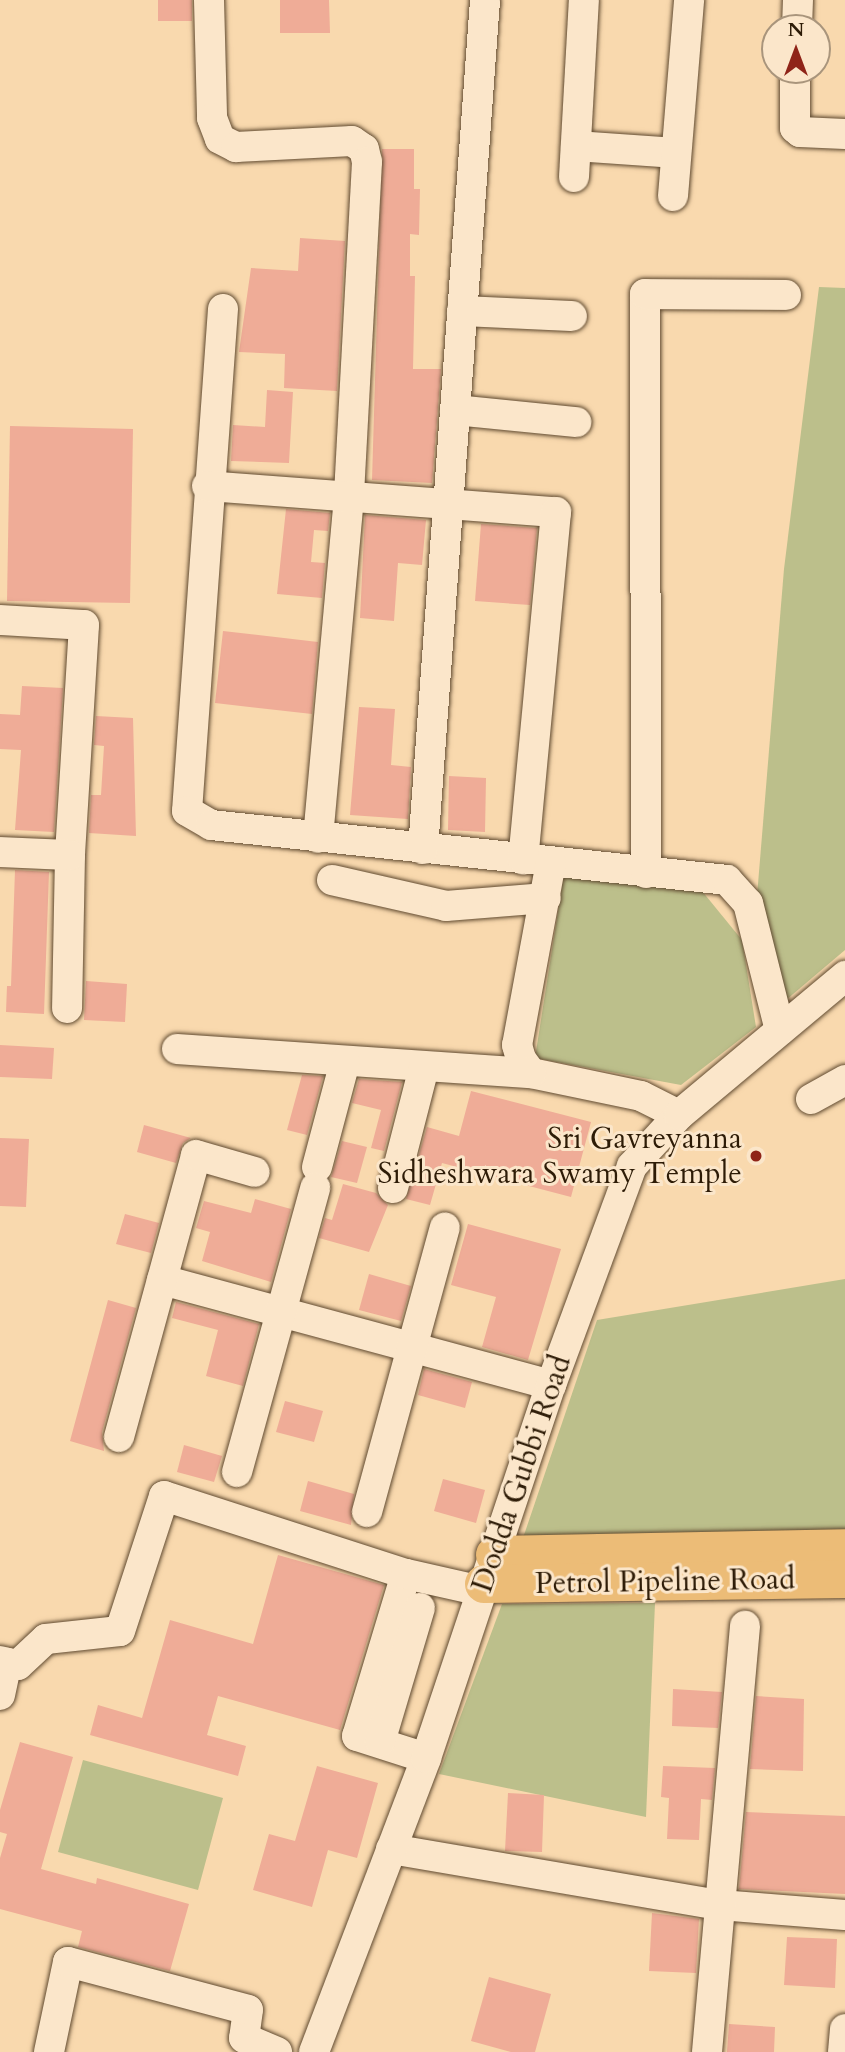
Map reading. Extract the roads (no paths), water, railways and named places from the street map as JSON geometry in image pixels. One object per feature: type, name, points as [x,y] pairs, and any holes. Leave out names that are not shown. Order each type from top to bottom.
[{"type":"main road","name":"Petrol Pipeline Road","points":[[487,1577],[845,1548]]},
{"type":"main road","name":"Petrol Pipeline Road","points":[[487,1577],[845,1579]]},
{"type":"street","points":[[209,0],[212,118],[220,139],[236,147],[352,141],[364,149],[368,162],[349,497],[318,838]]},
{"type":"street","points":[[423,849],[485,0]]},
{"type":"street","points":[[574,177],[584,0]]},
{"type":"street","points":[[673,196],[689,0]]},
{"type":"street","points":[[795,84],[795,128],[845,134]]},
{"type":"street","points":[[576,146],[676,153]]},
{"type":"street","points":[[646,873],[645,294],[786,295]]},
{"type":"street","points":[[223,309],[207,486],[187,811],[211,825],[727,880],[737,887],[748,903],[780,1030]]},
{"type":"street","points":[[463,311],[572,316]]},
{"type":"street","points":[[455,410],[576,422]]},
{"type":"street","points":[[207,486],[556,512],[537,860],[546,898],[517,1045],[531,1073]]},
{"type":"street","points":[[0,620],[84,625],[70,855],[67,1007]]},
{"type":"street","points":[[0,852],[70,855]]},
{"type":"street","points":[[332,880],[446,906],[546,898]]},
{"type":"street","name":"Dodda Gubbi Road","points":[[314,2052],[426,1758],[551,1385],[632,1166],[679,1115],[845,976]]},
{"type":"street","points":[[177,1049],[531,1073],[641,1096],[679,1115]]},
{"type":"street","points":[[237,1472],[345,1062]]},
{"type":"street","points":[[393,1188],[424,1067]]},
{"type":"street","points":[[811,1099],[845,1080]]},
{"type":"street","points":[[119,1437],[196,1155],[255,1172]]},
{"type":"street","points":[[367,1512],[445,1227]]},
{"type":"street","points":[[162,1280],[551,1385]]},
{"type":"street","points":[[0,1695],[3,1662],[18,1665],[46,1639],[120,1631],[164,1496],[406,1574],[487,1577]]},
{"type":"street","points":[[406,1574],[380,1742],[426,1758]]},
{"type":"street","points":[[395,1648],[420,1608]]},
{"type":"street","points":[[707,2052],[745,1626]]},
{"type":"street","points":[[391,1849],[720,1905],[845,1915]]},
{"type":"street","points":[[49,2052],[68,1962],[248,2010],[236,2045],[277,2052]]},
{"type":"street","points":[[843,2052],[845,2029]]},
{"type":"place","name":"Sri Gavreyanna Sidheshwara Swamy Temple","points":[[756,1156]]}]
